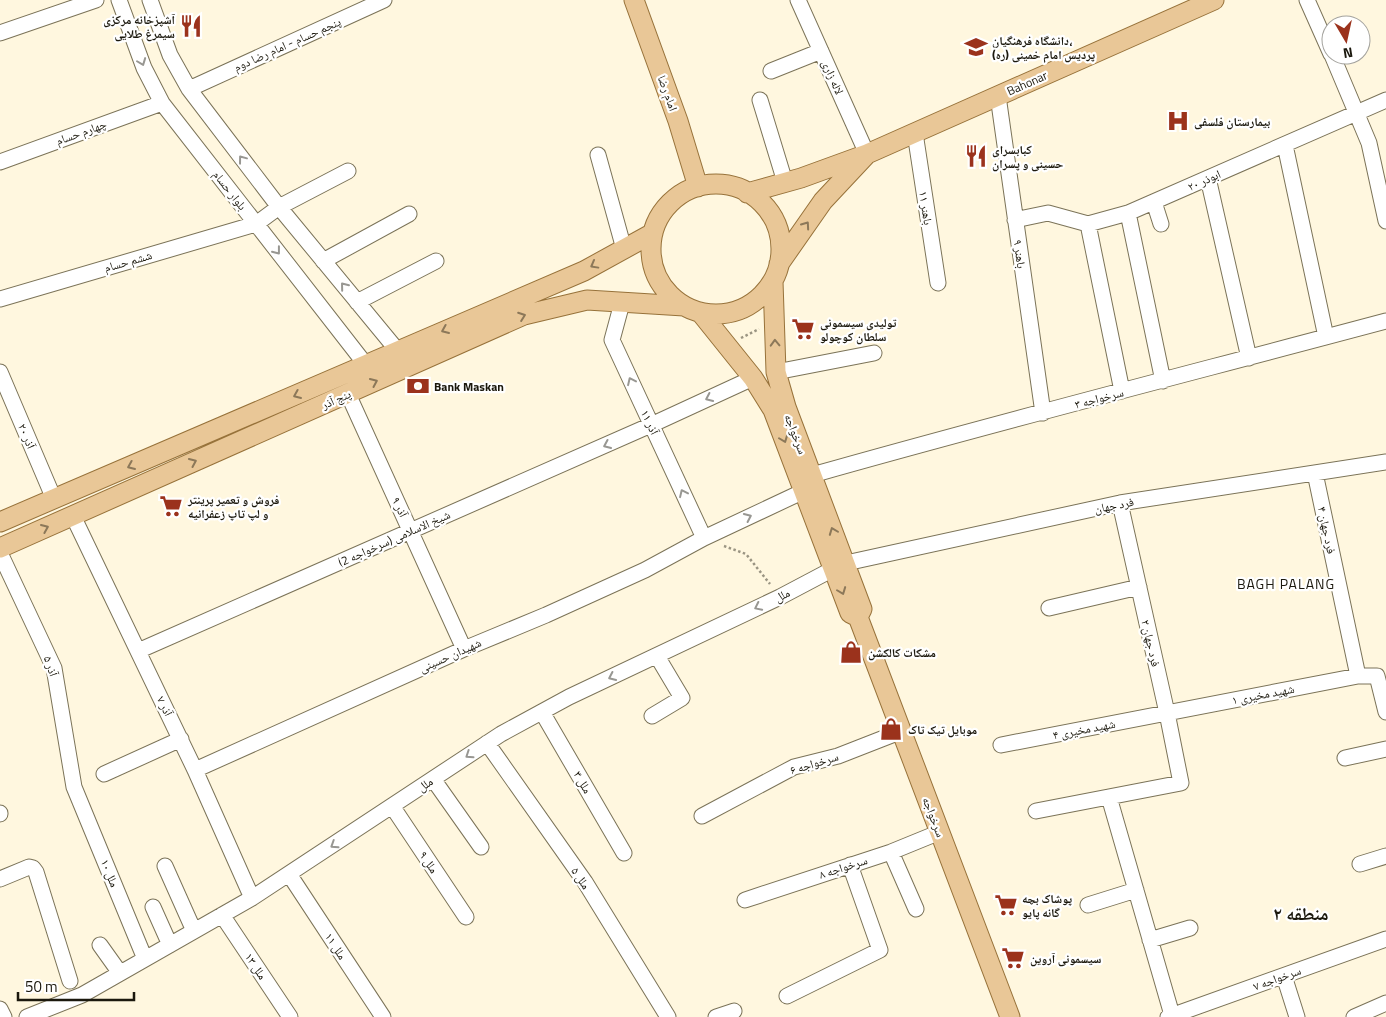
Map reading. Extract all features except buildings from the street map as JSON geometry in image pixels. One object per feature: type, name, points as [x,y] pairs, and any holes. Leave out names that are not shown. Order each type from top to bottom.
[{"type":"main road","name":"امام رضا","points":[[634,0],[678,121],[698,187]]},
{"type":"main road","name":"Bahonar","points":[[748,193],[867,154],[1214,0]]},
{"type":"main road","name":"Bahonar","points":[[776,273],[823,200],[867,154]]},
{"type":"main road","points":[[715,184],[732,187],[748,193],[761,203],[772,216],[778,232],[781,249],[776,273],[762,295],[749,305],[733,312],[716,314],[692,309],[670,296],[660,283],[653,267],[650,250],[653,233],[659,218],[669,204],[682,194],[698,187],[715,184]]},
{"type":"main road","name":"پنج آذر","points":[[0,522],[584,271],[653,233]]},
{"type":"main road","name":"سرخواجه","points":[[776,273],[774,322],[776,372],[808,483],[1010,1017]]},
{"type":"main road","name":"پنج آذر","points":[[0,548],[524,315],[587,300],[692,309]]},
{"type":"main road","name":"سرخواجه","points":[[692,309],[727,345],[753,378],[773,410],[808,483]]},
{"type":"street","points":[[0,33],[96,0]]},
{"type":"street","name":"بلوار حسام","points":[[120,0],[144,68],[162,103],[366,365]]},
{"type":"street","points":[[150,0],[170,55],[189,88],[279,207],[397,350]]},
{"type":"street","name":"پنجم حسام - امام رضا دوم","points":[[189,88],[384,0]]},
{"type":"street","name":"لاله زاری","points":[[798,0],[867,154]]},
{"type":"street","points":[[1307,0],[1321,32]]},
{"type":"street","points":[[771,72],[821,52]]},
{"type":"street","points":[[1336,65],[1369,143],[1386,221]]},
{"type":"street","name":"۹ باهنر","points":[[998,96],[1043,413]]},
{"type":"street","points":[[760,100],[785,182]]},
{"type":"street","name":"ابوذر ۲۰","points":[[1088,224],[1128,213],[1386,100]]},
{"type":"street","name":"چهارم حسام","points":[[0,162],[162,103]]},
{"type":"street","name":"باهنر ۱۱","points":[[915,133],[938,283]]},
{"type":"street","points":[[1285,145],[1326,337]]},
{"type":"street","points":[[598,155],[624,249]]},
{"type":"street","points":[[256,224],[279,207],[348,171]]},
{"type":"street","points":[[1208,178],[1249,358]]},
{"type":"street","points":[[1154,202],[1161,224]]},
{"type":"street","points":[[1015,220],[1048,213],[1088,224],[1122,392]]},
{"type":"street","points":[[1128,213],[1163,380]]},
{"type":"street","points":[[323,261],[409,214]]},
{"type":"street","name":"ششم حسام","points":[[0,299],[256,224]]},
{"type":"street","points":[[357,302],[436,261]]},
{"type":"street","name":"آذر ۱۱","points":[[622,303],[612,340],[704,538]]},
{"type":"street","name":"سرخواجه ۳","points":[[808,483],[960,432],[1043,413],[1386,321]]},
{"type":"street","points":[[776,372],[874,353]]},
{"type":"street","name":"۲۰ آذر","points":[[0,372],[54,499]]},
{"type":"street","name":"شیخ الاسلامی (سرخواجه 2)","points":[[138,651],[651,425],[753,378]]},
{"type":"street","name":"۹ آذر","points":[[348,394],[464,649]]},
{"type":"street","name":"فرد جهان","points":[[839,566],[1120,503],[1386,462]]},
{"type":"street","name":"۴ فرد جهان","points":[[1315,473],[1358,676]]},
{"type":"street","name":"شهیدان حسینی","points":[[195,770],[464,649],[646,570],[808,483]]},
{"type":"street","name":"۲ فرد جهان","points":[[1108,797],[1181,783],[1120,503]]},
{"type":"street","name":"آذر ۷","points":[[73,516],[181,739],[252,898]]},
{"type":"street","name":"آذر ۵","points":[[0,553],[54,668],[74,787]]},
{"type":"street","name":"ملل","points":[[27,1017],[61,1010],[82,994],[222,916],[488,743],[569,697],[780,597],[839,566]]},
{"type":"street","points":[[1048,608],[1139,587]]},
{"type":"street","points":[[652,716],[682,698],[657,656]]},
{"type":"street","points":[[1358,676],[1377,676],[1386,712]]},
{"type":"street","name":"شهید مخیری ۱","points":[[1167,713],[1358,676]]},
{"type":"street","name":"ملل ۳","points":[[542,712],[624,853]]},
{"type":"street","name":"۴ شهید مخیری","points":[[1001,745],[1167,713]]},
{"type":"street","name":"سرخواجه ۶","points":[[702,816],[794,767],[838,756],[902,731]]},
{"type":"street","points":[[104,774],[181,739]]},
{"type":"street","name":"ملل ۵","points":[[488,743],[585,882],[668,1017]]},
{"type":"street","points":[[1344,758],[1386,749]]},
{"type":"street","points":[[433,779],[481,847]]},
{"type":"street","name":"۱۰ ملل","points":[[74,787],[145,959]]},
{"type":"street","points":[[1036,811],[1108,797],[1136,890],[1170,1016]]},
{"type":"street","name":"ملل ۹","points":[[392,806],[466,917]]},
{"type":"street","name":"۸ سرخواجه","points":[[745,900],[891,852],[940,832]]},
{"type":"street","points":[[891,852],[916,909]]},
{"type":"street","points":[[1360,864],[1386,856]]},
{"type":"street","points":[[787,996],[880,950],[850,865]]},
{"type":"street","points":[[165,866],[194,931]]},
{"type":"street","points":[[0,879],[29,867],[33,868],[36,872],[70,981]]},
{"type":"street","name":"۱۱ ملل","points":[[289,874],[383,1017]]},
{"type":"street","points":[[1088,905],[1136,890]]},
{"type":"street","points":[[153,906],[170,945]]},
{"type":"street","name":"ملل ۱۳","points":[[222,916],[290,1017]]},
{"type":"street","points":[[1150,940],[1190,928]]},
{"type":"street","name":"سرخواجه ۷","points":[[1170,1016],[1386,939]]},
{"type":"street","points":[[100,945],[120,973]]},
{"type":"street","points":[[1284,976],[1297,1017]]},
{"type":"street","points":[[1354,1017],[1386,1003]]},
{"type":"street","points":[[0,1009],[4,1017]]},
{"type":"street","points":[[716,1017],[734,1012]]},
{"type":"path","points":[[727,345],[774,322]]},
{"type":"path","points":[[704,538],[746,554],[780,597]]},
{"type":"place","name":"آشپزخانه مرکزی سیمرغ طلایی","points":[[191,26]]},
{"type":"place","name":"دانشگاه فرهنگیان، پردیس امام خمینی (ره)","points":[[976,47]]},
{"type":"place","name":"بیمارستان فلسفی","points":[[1178,121]]},
{"type":"place","name":"کبابسرای حسینی و پسران","points":[[976,156]]},
{"type":"place","name":"تولیدی سیسمونی سلطان کوچولو","points":[[803,329]]},
{"type":"place","name":"Bank Maskan","points":[[418,386]]},
{"type":"place","name":"فروش و تعمیر پرینتر و لپ تاپ زعفرانیه","points":[[171,506]]},
{"type":"place","name":"مشکات کالکشن","points":[[851,652]]},
{"type":"place","name":"موبایل تیک تاک","points":[[891,729]]},
{"type":"place","name":"پوشاک بچه گانه پایو","points":[[1006,905]]},
{"type":"place","name":"سیسمونی آروین","points":[[1013,958]]},
{"type":"district","name":"BAGH PALANG","points":[[1286,583]]},
{"type":"district","name":"منطقه ۲","points":[[1301,913]]}]
